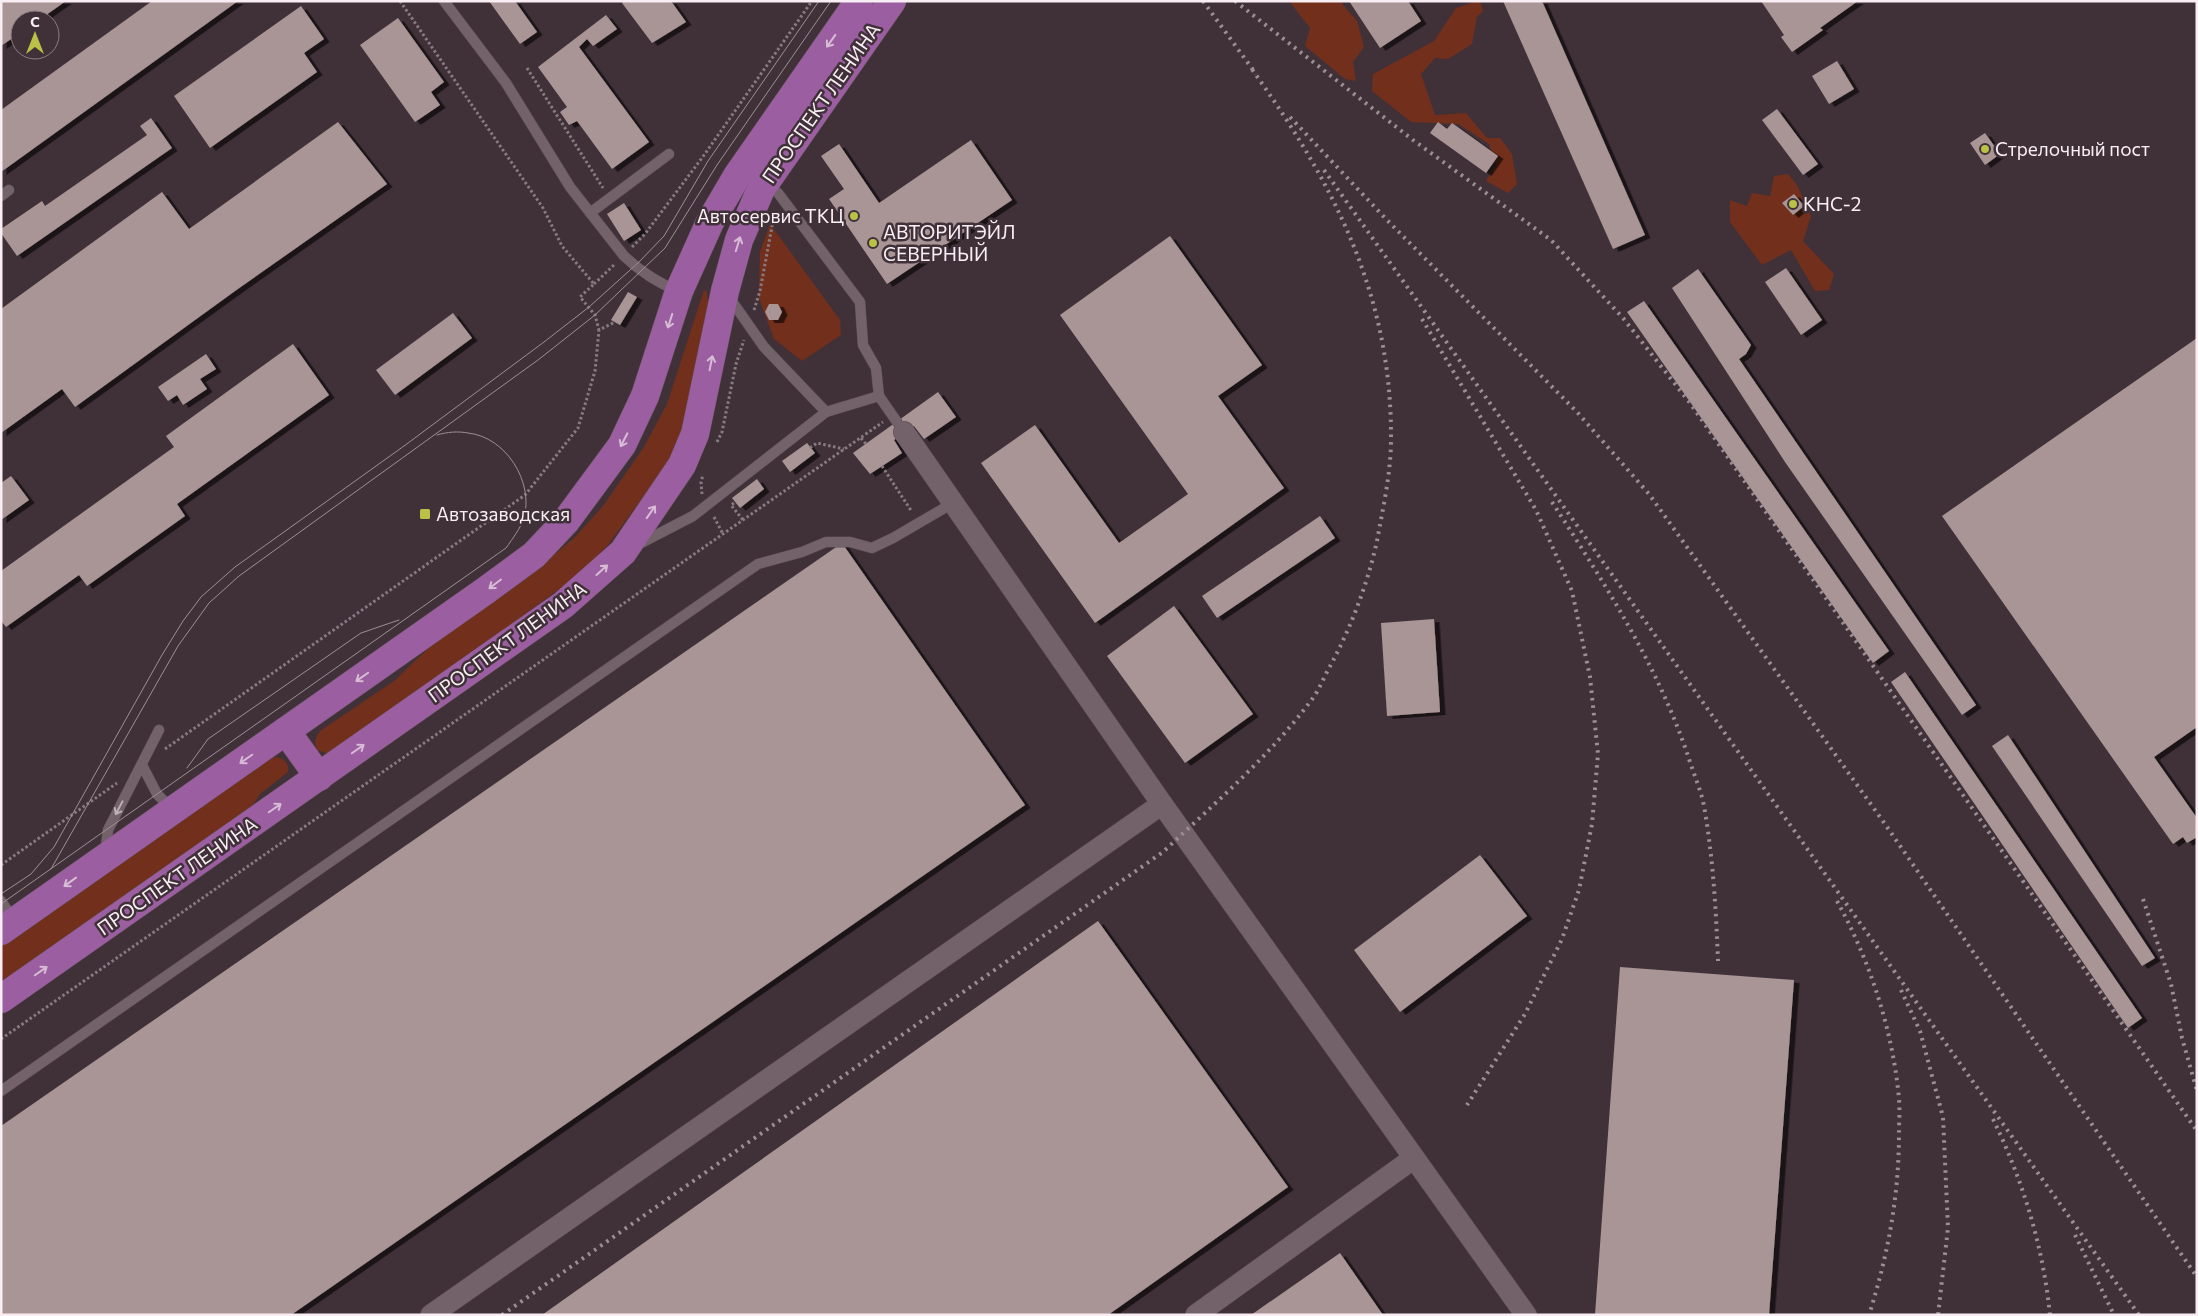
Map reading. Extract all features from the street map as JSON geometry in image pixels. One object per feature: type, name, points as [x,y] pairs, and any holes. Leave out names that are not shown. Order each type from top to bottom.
[{"type":"main road","name":"ПРОСПЕКТ ЛЕНИНА","points":[[6,918],[105,857],[286,731],[534,555],[566,521],[622,445],[645,396],[683,283],[710,222],[737,176],[859,1]]},
{"type":"main road","name":"ПРОСПЕКТ ЛЕНИНА","points":[[1,999],[563,605],[623,552],[682,465],[695,434],[725,291],[739,240],[763,186],[892,1]]},
{"type":"main road","points":[[683,283],[695,271],[706,271],[717,276],[725,291]]},
{"type":"main road","points":[[286,731],[319,777]]},
{"type":"street","points":[[897,423],[1162,804],[1526,1315]]},
{"type":"street","points":[[431,1315],[1162,804]]},
{"type":"street","points":[[1196,1315],[1414,1158]]},
{"type":"lane","points":[[444,1],[506,83],[570,187],[624,256],[634,266],[662,284],[683,283]]},
{"type":"lane","points":[[590,213],[669,154]]},
{"type":"lane","points":[[763,186],[778,193],[860,302],[863,345],[876,368],[879,396],[897,423]]},
{"type":"lane","points":[[725,291],[764,348],[826,412]]},
{"type":"lane","points":[[623,552],[693,516],[826,412],[879,396]]},
{"type":"lane","points":[[1,1091],[758,564],[802,552],[826,542],[850,542],[872,548],[953,503]]},
{"type":"lane","points":[[105,857],[108,830],[159,730]]},
{"type":"lane","points":[[142,764],[157,794],[173,810]]},
{"type":"path","points":[[400,1],[542,208],[562,246],[594,284]]},
{"type":"path","points":[[1,865],[525,495],[578,428],[596,371],[599,330],[596,315],[580,296],[645,234],[702,158],[812,1]]},
{"type":"path","points":[[527,68],[609,198]]},
{"type":"path","points":[[714,450],[722,432],[736,364],[760,291],[772,224],[785,202]]},
{"type":"path","points":[[599,330],[615,322]]},
{"type":"path","points":[[1,1040],[844,449],[860,438],[897,423]]},
{"type":"path","points":[[860,438],[866,444]]},
{"type":"path","points":[[810,448],[817,443],[844,449]]},
{"type":"path","points":[[882,466],[920,523]]},
{"type":"path","points":[[705,468],[701,482],[702,496],[723,534]]},
{"type":"path","points":[[735,502],[731,505],[743,520]]},
{"type":"shaded area","points":[[1289,1],[1342,1],[1343,5],[1357,21],[1364,47],[1353,62],[1356,81],[1345,79],[1305,46],[1310,28]]},
{"type":"shaded area","points":[[1480,1],[1483,11],[1477,17],[1472,44],[1448,59],[1435,58],[1421,74],[1435,115],[1466,113],[1487,138],[1500,138],[1512,154],[1517,184],[1508,193],[1486,181],[1496,165],[1489,144],[1458,124],[1411,122],[1372,91],[1373,74],[1434,41],[1456,8]]},
{"type":"shaded area","points":[[1788,174],[1797,185],[1811,216],[1803,241],[1834,274],[1829,290],[1815,291],[1791,250],[1762,265],[1730,222],[1730,200],[1747,206],[1752,193],[1770,196],[1774,176]]},
{"type":"shaded area","points":[[770,224],[840,320],[841,335],[802,361],[774,339],[759,298],[760,252]]},
{"type":"shaded area","points":[[704,290],[707,292],[709,312],[692,405],[675,453],[608,545],[577,576],[339,749],[329,754],[317,750],[316,740],[320,731],[394,681],[436,641],[548,560],[574,538],[603,506],[644,447],[667,404]]},
{"type":"shaded area","points":[[276,757],[286,762],[288,772],[260,794],[250,809],[1,982],[1,945],[270,759]]},
{"type":"building","points":[[1,1],[66,1],[53,10],[10,10],[10,40],[1,46]]},
{"type":"building","points":[[152,1],[238,1],[1,172],[1,110]]},
{"type":"building","points":[[489,1],[515,1],[537,32],[520,44]]},
{"type":"building","points":[[624,1],[671,1],[686,22],[652,43],[622,3]]},
{"type":"building","points":[[1349,1],[1408,1],[1421,21],[1380,48]]},
{"type":"building","points":[[1503,1],[1542,1],[1645,235],[1613,249]]},
{"type":"building","points":[[1761,1],[1858,1],[1820,28],[1823,30],[1792,52],[1781,37],[1784,35]]},
{"type":"building","points":[[301,6],[324,39],[304,53],[317,72],[210,148],[174,96]]},
{"type":"building","points":[[606,15],[617,29],[593,46],[587,39],[579,47],[649,142],[612,169],[577,121],[569,125],[560,112],[567,107],[538,67]]},
{"type":"building","points":[[398,18],[444,82],[431,92],[440,105],[415,122],[360,45]]},
{"type":"building","points":[[1837,61],[1854,89],[1829,104],[1812,76]]},
{"type":"building","points":[[1777,109],[1818,164],[1803,175],[1762,120]]},
{"type":"building","points":[[151,118],[172,148],[17,256],[1,233],[1,229],[42,201],[45,206],[147,135],[140,126]]},
{"type":"building","points":[[338,122],[387,184],[75,407],[62,389],[1,433],[1,309],[162,192],[189,229]]},
{"type":"building","points":[[1438,122],[1447,129],[1452,123],[1498,156],[1486,173],[1430,133]]},
{"type":"building","name":"Стрелочный пост","points":[[1985,133],[2000,154],[1985,165],[1970,143]]},
{"type":"building","points":[[971,140],[1012,200],[887,284],[829,199],[844,189],[821,156],[839,144],[879,203]]},
{"type":"building","name":"КНС-2","points":[[1794,194],[1804,206],[1793,215],[1782,203]]},
{"type":"building","points":[[624,203],[641,230],[624,241],[607,214]]},
{"type":"building","points":[[1170,236],[1262,365],[1218,396],[1284,488],[1095,623],[981,463],[1035,425],[1119,543],[1188,494],[1060,315]]},
{"type":"building","points":[[1786,268],[1822,320],[1801,335],[1765,282]]},
{"type":"building","points":[[1698,269],[1751,345],[1746,354],[1739,359],[1976,705],[1962,715],[1785,462],[1672,288]]},
{"type":"building","points":[[628,292],[637,297],[620,325],[611,320]]},
{"type":"building","points":[[1644,301],[1889,651],[1873,663],[1627,312]]},
{"type":"building","points":[[769,304],[778,304],[782,312],[778,320],[769,320],[765,312]]},
{"type":"building","points":[[453,313],[472,338],[395,395],[376,370]]},
{"type":"building","points":[[2197,338],[2197,727],[2154,757],[2197,818],[2197,837],[2187,843],[2183,837],[2173,844],[1942,516]]},
{"type":"building","points":[[293,344],[329,395],[177,504],[185,516],[87,586],[79,575],[6,627],[1,621],[1,571],[174,447],[166,436]]},
{"type":"building","points":[[206,354],[216,369],[200,379],[207,389],[183,405],[177,395],[168,401],[158,387]]},
{"type":"building","points":[[938,392],[956,417],[924,439],[914,426],[894,440],[902,453],[870,474],[853,453]]},
{"type":"building","points":[[807,443],[815,453],[790,472],[782,461]]},
{"type":"building","points":[[11,476],[29,500],[1,520],[1,483]]},
{"type":"building","points":[[757,479],[764,489],[740,508],[732,498]]},
{"type":"building","points":[[1320,516],[1335,538],[1217,618],[1202,596]]},
{"type":"building","points":[[842,543],[1025,805],[291,1315],[1,1315],[1,1126]]},
{"type":"building","points":[[1174,606],[1253,714],[1185,763],[1107,656]]},
{"type":"building","points":[[1434,619],[1440,712],[1387,716],[1381,623]]},
{"type":"building","points":[[1905,672],[2142,1018],[2128,1028],[1891,682]]},
{"type":"building","points":[[2008,735],[2155,958],[2142,966],[1992,746]]},
{"type":"building","points":[[1480,855],[1527,916],[1400,1012],[1354,950]]},
{"type":"building","points":[[1098,921],[1288,1187],[1108,1315],[542,1315]]},
{"type":"building","points":[[1620,967],[1794,980],[1769,1315],[1595,1315]]},
{"type":"building","points":[[1340,1253],[1383,1315],[1251,1315]]},
{"type":"tram line","points":[[1,894],[31,874],[54,847],[162,655],[183,621],[201,597],[235,567],[404,446],[544,342],[589,307],[639,262],[664,236],[708,161],[819,1]]},
{"type":"tram line","points":[[51,869],[178,646],[209,603],[239,576],[538,360],[595,315],[665,248],[717,165],[831,1]]},
{"type":"tram line","points":[[1,904],[506,548],[524,518],[526,504],[521,476],[514,464],[505,452],[482,436],[460,432],[437,435]]},
{"type":"tram line","points":[[187,768],[208,739],[361,633],[399,620]]},
{"type":"railway","points":[[1203,1],[1256,74]]},
{"type":"railway","points":[[1235,1],[1413,140],[1551,240],[1623,318],[1690,403],[2197,1131]]},
{"type":"railway","points":[[502,1315],[1163,852],[1279,740],[1315,695],[1351,623],[1363,591],[1377,541],[1390,465],[1389,386],[1381,336],[1369,288],[1352,242],[1332,198],[1308,154],[1251,68]]},
{"type":"railway","points":[[1290,117],[1386,219],[1577,412],[1649,494],[1885,824],[2197,1277]]},
{"type":"railway","points":[[1324,170],[2139,1315]]},
{"type":"railway","points":[[1422,319],[1536,510],[1572,591],[1590,677],[1598,754],[1592,824],[1579,890],[1562,939],[1525,1014],[1467,1105]]},
{"type":"railway","points":[[1552,502],[1630,628],[1678,727],[1704,806],[1714,883],[1718,961]]},
{"type":"railway","points":[[2143,899],[2171,984],[2182,1038],[2197,1091]]},
{"type":"railway","points":[[1837,901],[1860,948],[1878,997],[1891,1048],[1899,1099],[1895,1202],[1882,1270],[1869,1315]]},
{"type":"railway","points":[[1901,990],[1920,1031],[1943,1117],[1948,1228],[1938,1315]]},
{"type":"railway","points":[[1993,1119],[2014,1166],[2030,1214],[2047,1289],[2050,1315]]},
{"type":"railway","points":[[2075,1235],[2114,1315]]},
{"type":"place","name":"Стрелочный пост","points":[[1985,149]]},
{"type":"place","name":"КНС-2","points":[[1793,204]]},
{"type":"place","name":"Автосервис ТКЦ","points":[[854,216]]},
{"type":"place","name":"АВТОРИТЭЙЛ СЕВЕРНЫЙ","points":[[873,243]]},
{"type":"place","name":"Автозаводская","points":[[425,514]]}]
